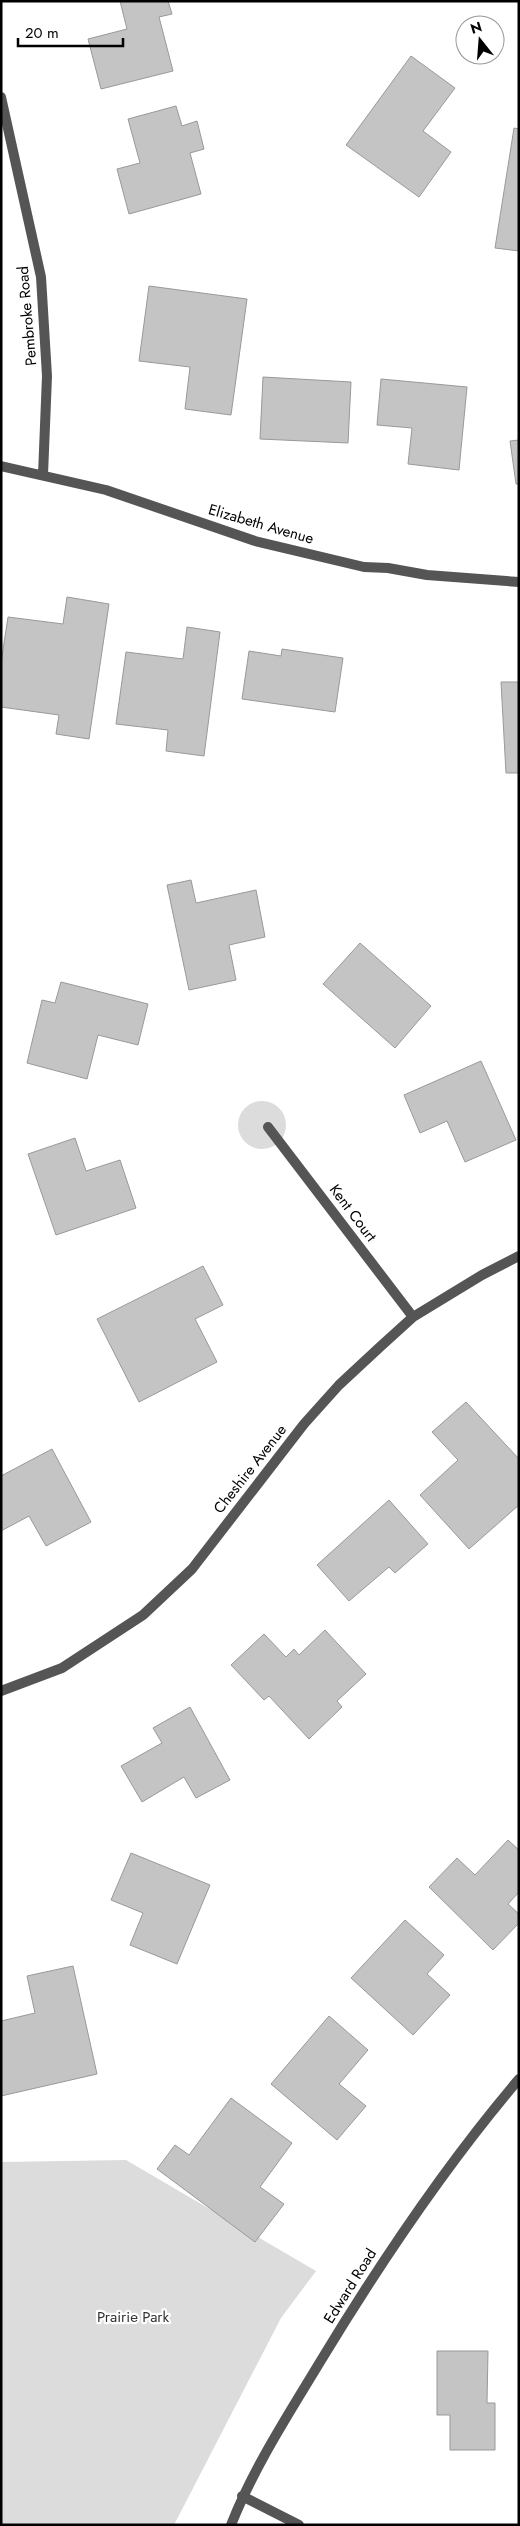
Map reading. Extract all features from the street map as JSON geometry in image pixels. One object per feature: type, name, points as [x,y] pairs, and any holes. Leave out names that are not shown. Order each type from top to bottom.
[{"type":"street","name":"Pembroke Road","points":[[1,97],[41,277],[47,376],[43,475]]},
{"type":"street","name":"Elizabeth Avenue","points":[[1,466],[106,490],[255,541],[364,567],[519,582]]},
{"type":"street","name":"Kent Court","points":[[268,1127],[413,1317]]},
{"type":"street","name":"Cheshire Avenue","points":[[1,1691],[62,1668],[143,1615],[192,1569],[304,1424],[339,1385],[413,1317],[482,1275],[519,1256]]},
{"type":"street","name":"Edward Road","points":[[230,2525],[242,2496],[264,2456],[376,2270],[444,2173],[519,2079]]},
{"type":"street","points":[[242,2496],[299,2525]]},
{"type":"green space","points":[[262,1101],[271,1103],[279,1108],[284,1116],[286,1125],[284,1134],[279,1142],[271,1147],[262,1149],[253,1147],[245,1142],[240,1134],[238,1125],[240,1116],[245,1108],[253,1103]]},
{"type":"green space","name":"Prairie Park","points":[[126,2160],[316,2271],[281,2318],[174,2525],[1,2525],[1,2162]]},
{"type":"building","points":[[120,1],[168,1],[172,14],[159,17],[173,71],[101,89],[88,39],[127,29]]},
{"type":"building","points":[[411,56],[455,88],[423,131],[451,152],[419,197],[346,145]]},
{"type":"building","points":[[176,106],[182,126],[197,121],[204,149],[190,153],[201,194],[129,214],[117,169],[140,163],[128,119]]},
{"type":"building","points":[[514,128],[519,129],[519,251],[495,248]]},
{"type":"building","points":[[149,286],[247,299],[231,415],[185,409],[190,367],[139,361]]},
{"type":"building","points":[[263,377],[351,382],[348,443],[260,439]]},
{"type":"building","points":[[381,379],[467,387],[459,470],[408,464],[412,428],[377,425]]},
{"type":"building","points":[[519,440],[519,484],[516,484],[510,441]]},
{"type":"building","points":[[67,597],[109,604],[89,739],[56,734],[59,715],[1,707],[1,663],[8,617],[63,624]]},
{"type":"building","points":[[187,627],[220,632],[204,756],[166,751],[168,730],[116,724],[126,652],[183,659]]},
{"type":"building","points":[[282,649],[343,658],[335,712],[242,699],[249,651],[281,656]]},
{"type":"building","points":[[501,682],[519,682],[519,773],[506,773]]},
{"type":"building","points":[[191,880],[196,903],[256,890],[265,937],[229,945],[236,980],[189,990],[167,885]]},
{"type":"building","points":[[360,943],[431,1006],[395,1048],[323,984]]},
{"type":"building","points":[[61,982],[148,1004],[138,1045],[98,1035],[87,1079],[27,1063],[42,1000],[55,1003]]},
{"type":"building","points":[[481,1061],[516,1140],[465,1162],[447,1121],[420,1133],[404,1095]]},
{"type":"building","points":[[75,1138],[86,1171],[120,1160],[136,1208],[56,1235],[28,1154]]},
{"type":"building","points":[[203,1266],[223,1305],[195,1319],[217,1362],[139,1402],[97,1319]]},
{"type":"building","points":[[466,1402],[519,1459],[519,1505],[469,1549],[420,1495],[458,1460],[432,1432]]},
{"type":"building","points":[[52,1449],[91,1522],[46,1546],[29,1516],[1,1531],[1,1476]]},
{"type":"building","points":[[389,1500],[428,1544],[395,1573],[389,1567],[349,1601],[317,1565]]},
{"type":"building","points":[[325,1630],[366,1674],[337,1701],[342,1707],[309,1739],[269,1696],[264,1700],[231,1665],[264,1634],[286,1657],[294,1649],[299,1655]]},
{"type":"building","points":[[190,1707],[230,1780],[196,1798],[184,1777],[142,1802],[121,1766],[162,1743],[153,1728]]},
{"type":"building","points":[[508,1840],[519,1850],[519,1892],[508,1904],[519,1914],[519,1923],[493,1950],[429,1887],[457,1858],[475,1875]]},
{"type":"building","points":[[131,1853],[210,1885],[177,1964],[130,1945],[143,1913],[111,1900]]},
{"type":"building","points":[[405,1920],[444,1955],[427,1974],[450,1995],[413,2035],[351,1978]]},
{"type":"building","points":[[73,1966],[97,2074],[1,2096],[1,2021],[35,2013],[27,1976]]},
{"type":"building","points":[[329,2016],[368,2050],[339,2084],[366,2106],[337,2140],[271,2084]]},
{"type":"building","points":[[231,2098],[292,2143],[260,2187],[284,2204],[255,2242],[157,2169],[175,2145],[189,2155]]},
{"type":"building","points":[[437,2351],[488,2351],[487,2403],[495,2403],[495,2450],[450,2450],[450,2415],[437,2415]]}]
